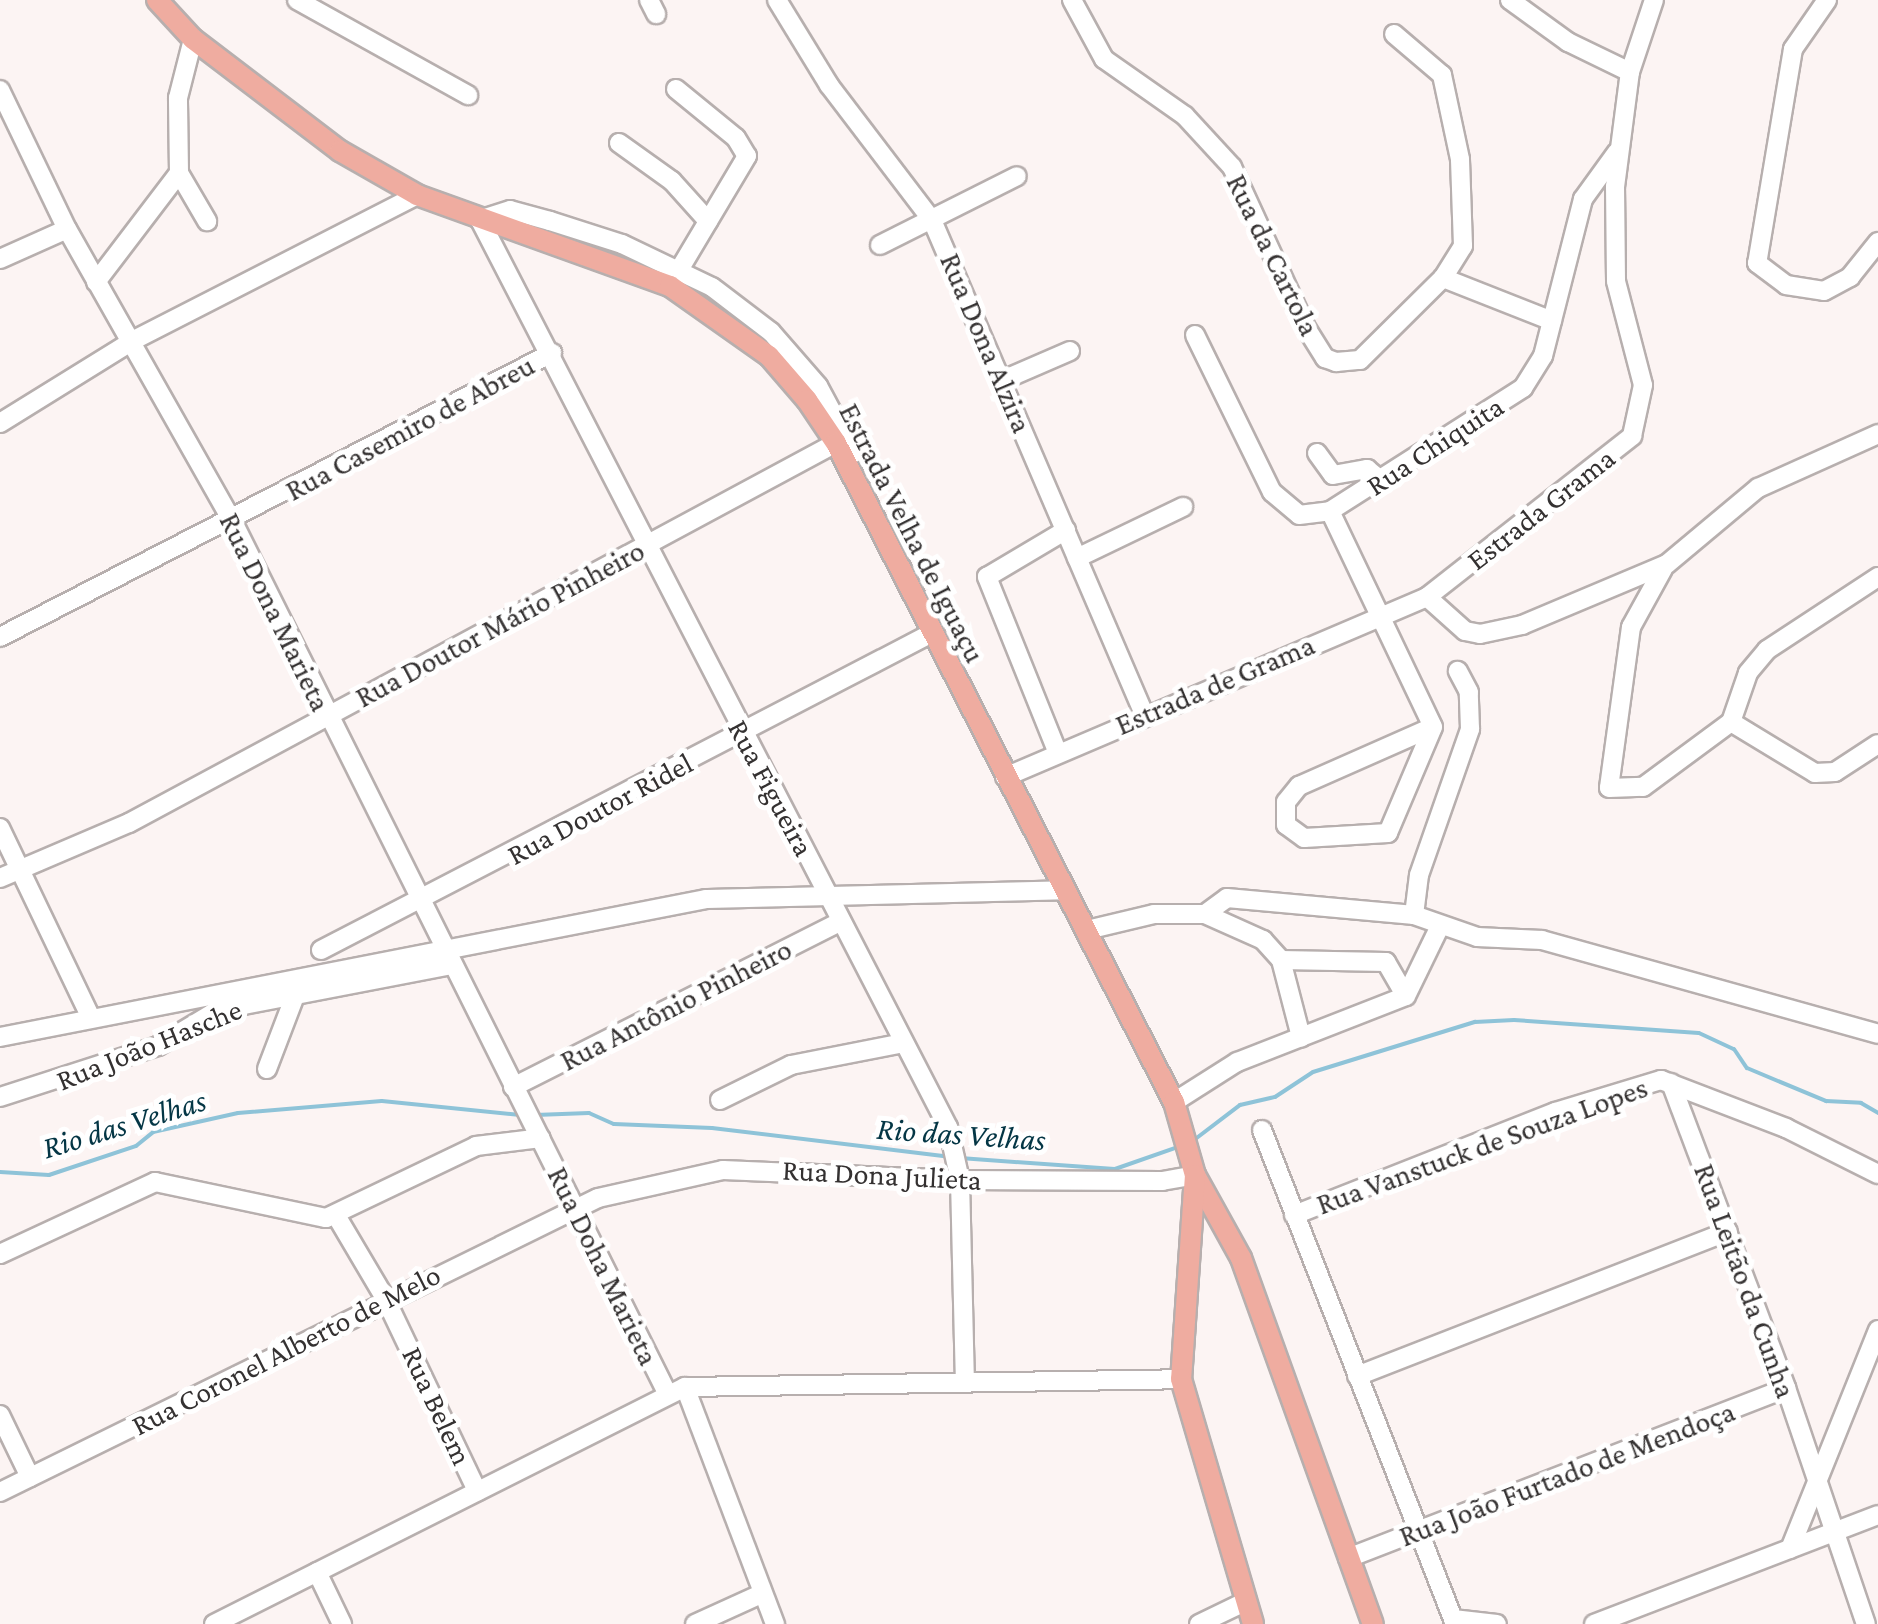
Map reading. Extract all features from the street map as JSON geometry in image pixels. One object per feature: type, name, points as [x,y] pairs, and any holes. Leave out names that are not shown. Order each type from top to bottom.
[{"type":"main road","name":"Estrada Velha de Iguaçu","points":[[157,0],[193,39],[340,151],[417,194],[480,220],[580,251],[686,296],[769,356],[845,448],[930,634],[1174,1102],[1193,1168],[1223,1219],[1372,1624]]},
{"type":"main road","name":"Estrada Velha de Iguaçu","points":[[1193,1168],[1181,1379],[1253,1624]]},
{"type":"main road","points":[[1188,1231],[1203,1215],[1223,1219]]},
{"type":"street","points":[[298,0],[468,95]]},
{"type":"street","name":"Rua Dona Alzira","points":[[777,0],[828,84],[932,220],[1144,714]]},
{"type":"street","name":"Rua da Cartola","points":[[1072,0],[1104,59],[1185,116],[1232,167],[1325,358],[1360,360],[1443,278]]},
{"type":"street","points":[[1510,0],[1568,42],[1630,72]]},
{"type":"street","name":"Estrada Grama","points":[[1427,597],[1618,450],[1638,424],[1642,385],[1613,249],[1618,150],[1630,72],[1654,0]]},
{"type":"street","points":[[1827,0],[1792,49],[1756,263],[1786,284],[1824,291],[1850,278],[1878,242]]},
{"type":"street","points":[[1394,34],[1442,75],[1454,118],[1465,229],[1460,256],[1443,278],[1552,321]]},
{"type":"street","points":[[193,39],[178,98],[179,173],[207,221]]},
{"type":"street","points":[[676,89],[747,152],[679,270]]},
{"type":"street","name":"Rua Dona Marieta","points":[[0,90],[96,282],[234,522],[326,718],[539,1134]]},
{"type":"street","points":[[619,143],[672,181],[708,221]]},
{"type":"street","name":"Rua Chiquita","points":[[1330,511],[1384,482],[1523,388],[1543,356],[1583,199],[1618,150]]},
{"type":"street","points":[[96,282],[179,173]]},
{"type":"street","points":[[880,244],[1016,176]]},
{"type":"street","points":[[0,422],[132,341],[417,194]]},
{"type":"street","points":[[480,220],[490,211],[510,210],[622,244],[679,270],[771,332],[818,386],[845,448]]},
{"type":"street","name":"Rua Figueira","points":[[480,220],[552,353],[742,735],[827,893],[956,1150],[965,1382]]},
{"type":"street","points":[[0,258],[68,229]]},
{"type":"street","points":[[1195,335],[1272,492],[1298,515],[1330,511],[1383,614],[1433,728],[1388,833],[1304,838],[1286,825],[1286,802],[1299,786],[1433,728]]},
{"type":"street","points":[[1003,380],[1070,350]]},
{"type":"street","name":"Rua Casemiro de Abreu","points":[[0,638],[234,522],[552,353]]},
{"type":"street","points":[[1427,597],[1464,631],[1496,632],[1667,564],[1758,488],[1878,434]]},
{"type":"street","name":"Rua Doutor Mário Pinheiro","points":[[0,878],[20,873],[129,824],[648,544],[845,448]]},
{"type":"street","points":[[1317,453],[1332,475],[1367,469],[1384,482]]},
{"type":"street","points":[[1078,558],[1183,507]]},
{"type":"street","points":[[1058,752],[987,578],[1066,530]]},
{"type":"street","points":[[1667,564],[1632,627],[1609,788],[1642,787],[1731,722],[1748,673],[1767,650],[1878,577]]},
{"type":"street","name":"Estrada de Grama","points":[[1004,778],[1144,714],[1427,597]]},
{"type":"street","name":"Rua Doutor Ridel","points":[[321,950],[422,902],[930,634]]},
{"type":"street","points":[[1414,916],[1419,875],[1470,730],[1469,692],[1458,671]]},
{"type":"street","points":[[1731,722],[1815,773],[1835,772],[1878,744]]},
{"type":"street","points":[[0,828],[91,1018]]},
{"type":"street","points":[[0,1036],[91,1018],[298,989],[706,899],[1066,890]]},
{"type":"street","points":[[1205,914],[1227,898],[1414,916],[1477,937],[1542,940],[1878,1034]]},
{"type":"street","points":[[1087,930],[1154,914],[1205,914],[1263,940],[1281,960],[1301,1037]]},
{"type":"street","name":"Rua Antônio Pinheiro","points":[[516,1091],[840,922]]},
{"type":"street","points":[[1174,1102],[1238,1062],[1406,996],[1440,926]]},
{"type":"street","points":[[1281,960],[1386,962],[1406,996]]},
{"type":"street","name":"Rua João Hasche","points":[[266,1069],[298,989]]},
{"type":"street","name":"Rua João Hasche","points":[[0,1097],[158,1046],[218,1010],[298,989]]},
{"type":"street","points":[[720,1100],[790,1065],[902,1043]]},
{"type":"street","points":[[1670,1083],[1786,1128],[1878,1174]]},
{"type":"street","name":"Rua Vanstuck de Souza Lopes","points":[[1294,1215],[1632,1084],[1670,1083]]},
{"type":"street","name":"Rua Leitão da Cunha","points":[[1670,1083],[1786,1388],[1866,1624]]},
{"type":"street","points":[[1262,1130],[1454,1621],[1497,1624]]},
{"type":"street","points":[[0,1254],[155,1182],[309,1218],[338,1217],[476,1146],[539,1134]]},
{"type":"street","name":"Rua Doha Marieta","points":[[539,1134],[572,1205],[676,1390],[775,1624]]},
{"type":"street","name":"Rua Dona Julieta","points":[[572,1205],[722,1170],[960,1177],[1193,1168]]},
{"type":"street","name":"Rua Coronel Alberto de Melo","points":[[0,1492],[572,1205]]},
{"type":"street","name":"Rua Belem","points":[[338,1217],[386,1300],[477,1491]]},
{"type":"street","points":[[1358,1376],[1728,1231]]},
{"type":"street","points":[[1790,1549],[1878,1330]]},
{"type":"street","points":[[214,1624],[676,1390],[1181,1379]]},
{"type":"street","name":"Rua João Furtado de Mendoça","points":[[1348,1558],[1786,1388]]},
{"type":"street","points":[[0,1415],[30,1477]]},
{"type":"street","points":[[1594,1624],[1878,1515]]},
{"type":"street","points":[[316,1572],[342,1624]]},
{"type":"street","points":[[695,1624],[761,1594]]},
{"type":"street","points":[[1198,1624],[1245,1602]]},
{"type":"waterway","name":"Rio das Velhas","points":[[1194,1140],[1240,1105],[1275,1097],[1313,1072],[1475,1022],[1514,1020],[1699,1033],[1734,1049],[1747,1068],[1826,1101],[1861,1103],[1878,1113]]},
{"type":"waterway","name":"Rio das Velhas","points":[[0,1172],[49,1175],[136,1146],[153,1132],[238,1113],[382,1101],[520,1115]]},
{"type":"waterway","name":"Rio das Velhas","points":[[535,1115],[589,1113],[614,1124],[712,1128],[951,1157]]},
{"type":"waterway","name":"Rio das Velhas","points":[[960,1158],[1115,1169],[1181,1146]]}]
